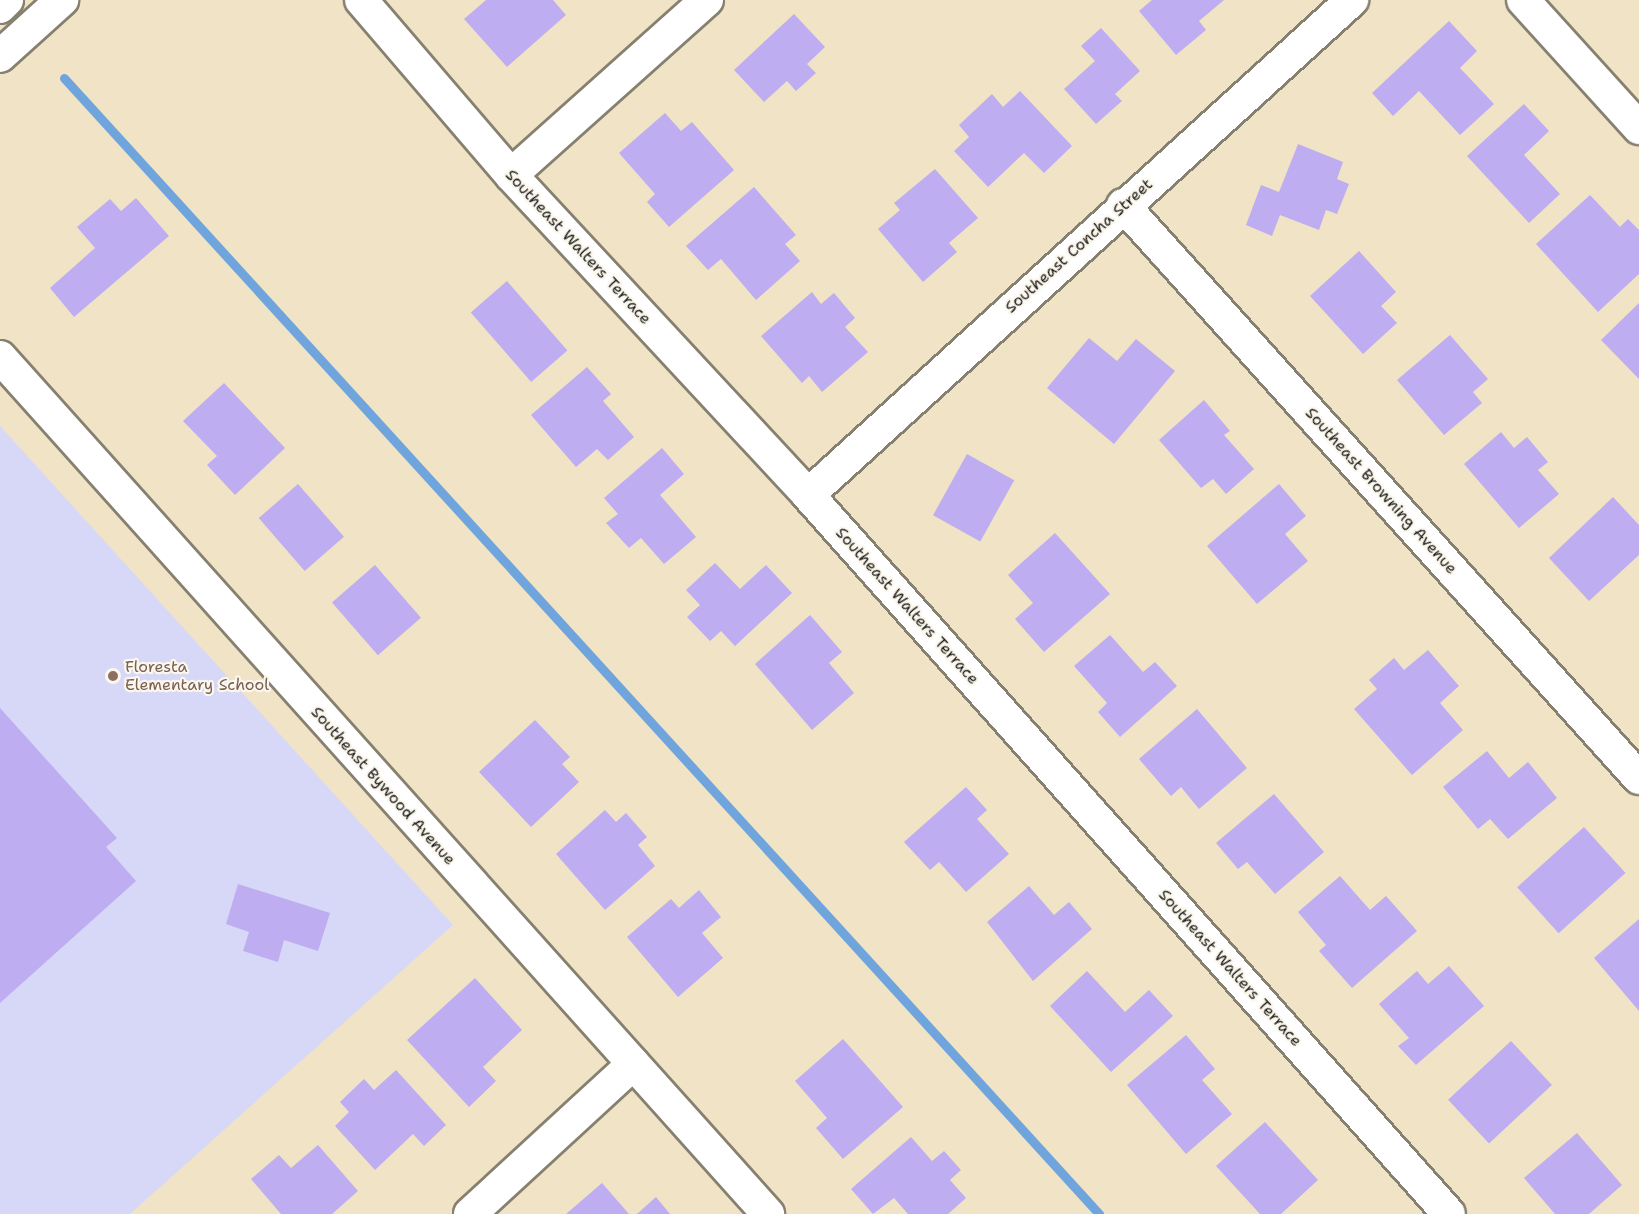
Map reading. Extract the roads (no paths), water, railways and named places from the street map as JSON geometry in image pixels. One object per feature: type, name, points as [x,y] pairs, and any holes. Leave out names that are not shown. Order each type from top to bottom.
[{"type":"street","points":[[0,7],[7,0]]},
{"type":"street","points":[[0,56],[62,0]]},
{"type":"street","name":"Southeast Walters Terrace","points":[[361,0],[511,175],[808,495],[1449,1214]]},
{"type":"street","points":[[511,175],[707,0]]},
{"type":"street","name":"Southeast Concha Street","points":[[808,495],[1123,205],[1352,0]]},
{"type":"street","points":[[1522,0],[1639,129]]},
{"type":"street","name":"Southeast Browning Avenue","points":[[1123,205],[1639,778]]},
{"type":"street","name":"Southeast Bywood Avenue","points":[[0,357],[768,1214]]},
{"type":"street","points":[[470,1214],[633,1064]]},
{"type":"waterway","points":[[64,78],[1099,1214]]},
{"type":"place","name":"Floresta Elementary School","points":[[113,676]]}]
